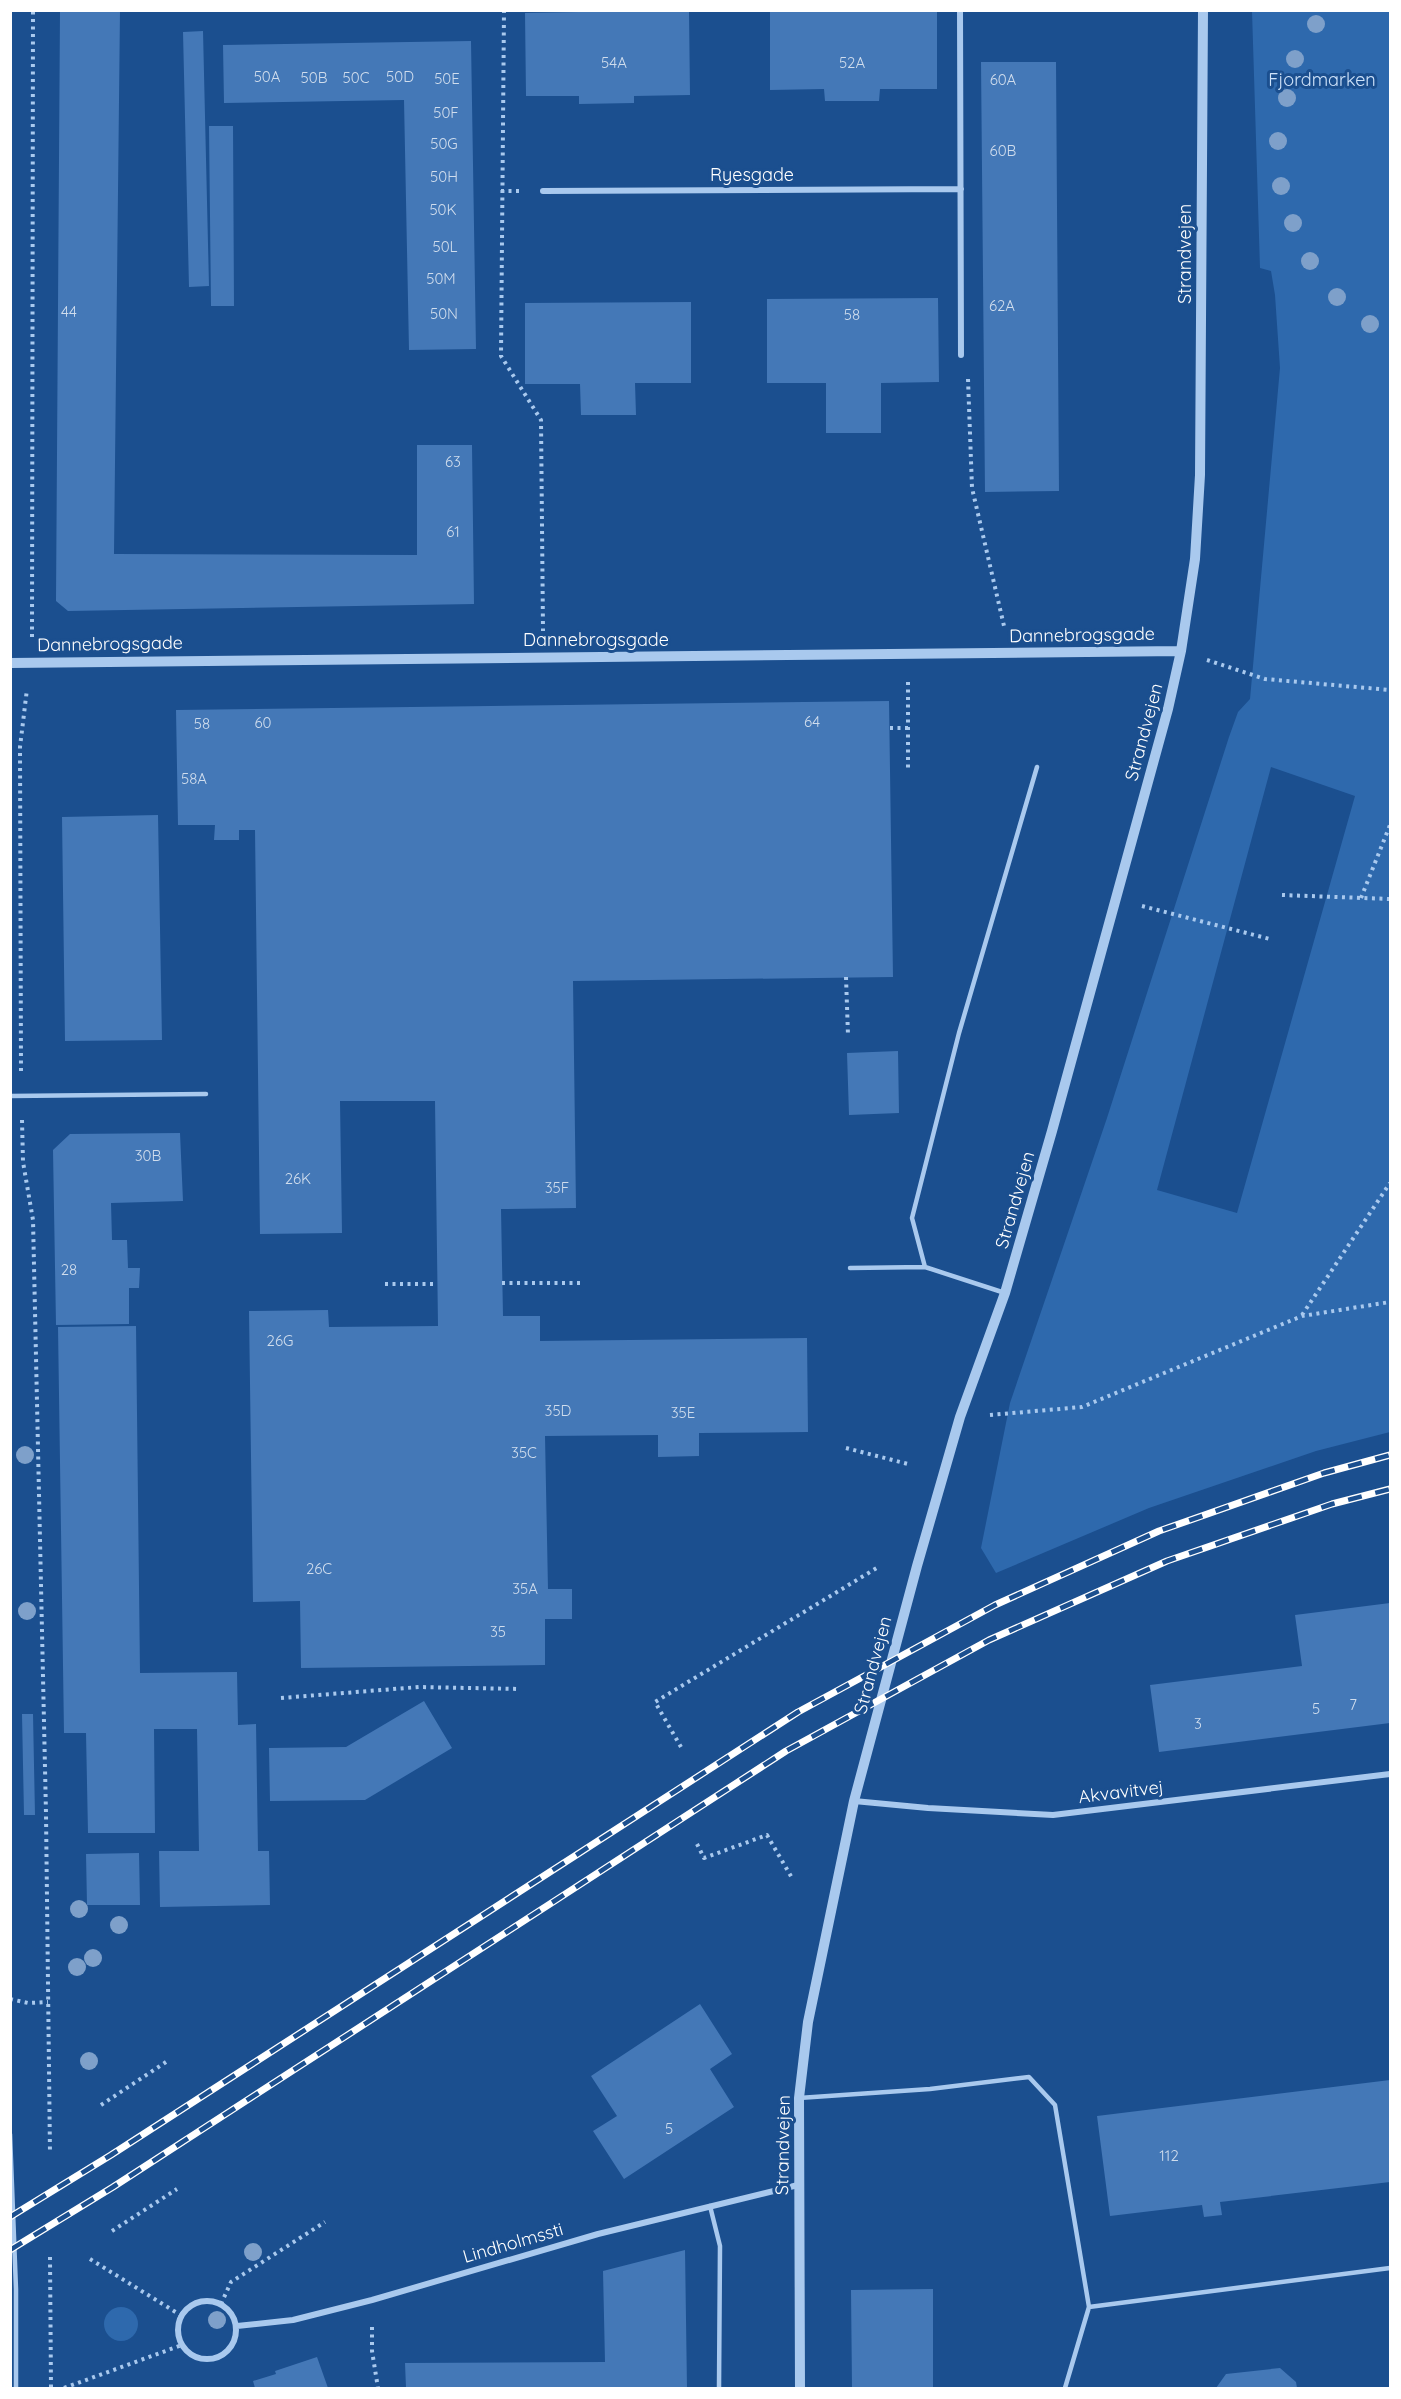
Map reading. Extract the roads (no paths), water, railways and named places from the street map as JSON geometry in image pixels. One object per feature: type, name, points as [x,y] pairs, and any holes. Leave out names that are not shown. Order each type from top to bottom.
[{"type":"street","points":[[960,10],[961,355]]},
{"type":"street","name":"Strandvejen","points":[[800,2388],[799,2098],[808,2022],[854,1801],[960,1417],[1005,1293],[1168,710],[1181,651],[1195,559],[1200,475],[1203,10]]},
{"type":"street","name":"Ryesgade","points":[[543,191],[961,189]]},
{"type":"street","name":"Dannebrogsgade","points":[[10,663],[1181,651]]},
{"type":"street","name":"Akvavitvej","points":[[854,1801],[1053,1815],[1390,1774]]},
{"type":"street","name":"Lindholmssti","points":[[237,2326],[293,2320],[372,2300],[598,2234],[798,2185]]},
{"type":"street","points":[[212,2301],[221,2304],[234,2317],[237,2326],[232,2346],[217,2358],[197,2357],[182,2345],[178,2326],[182,2316],[194,2304],[212,2301]]},
{"type":"lane","points":[[926,1267],[912,1218],[959,1034],[1037,767]]},
{"type":"lane","points":[[10,1096],[206,1094]]},
{"type":"lane","points":[[850,1268],[926,1267],[1005,1293]]},
{"type":"lane","points":[[799,2098],[930,2089],[1029,2078],[1055,2106],[1089,2307],[1065,2388]]},
{"type":"lane","points":[[10,2134],[16,2388]]},
{"type":"lane","points":[[710,2206],[720,2246],[719,2388]]},
{"type":"lane","points":[[1089,2307],[1390,2268]]},
{"type":"railway","points":[[10,2217],[111,2155],[798,1712],[995,1605],[1159,1531],[1324,1473],[1390,1455]]},
{"type":"railway","points":[[10,2250],[113,2187],[786,1751],[989,1640],[1167,1561],[1332,1504],[1390,1489]]},
{"type":"park label","name":"Fjordmarken","points":[[1322,80]]}]
